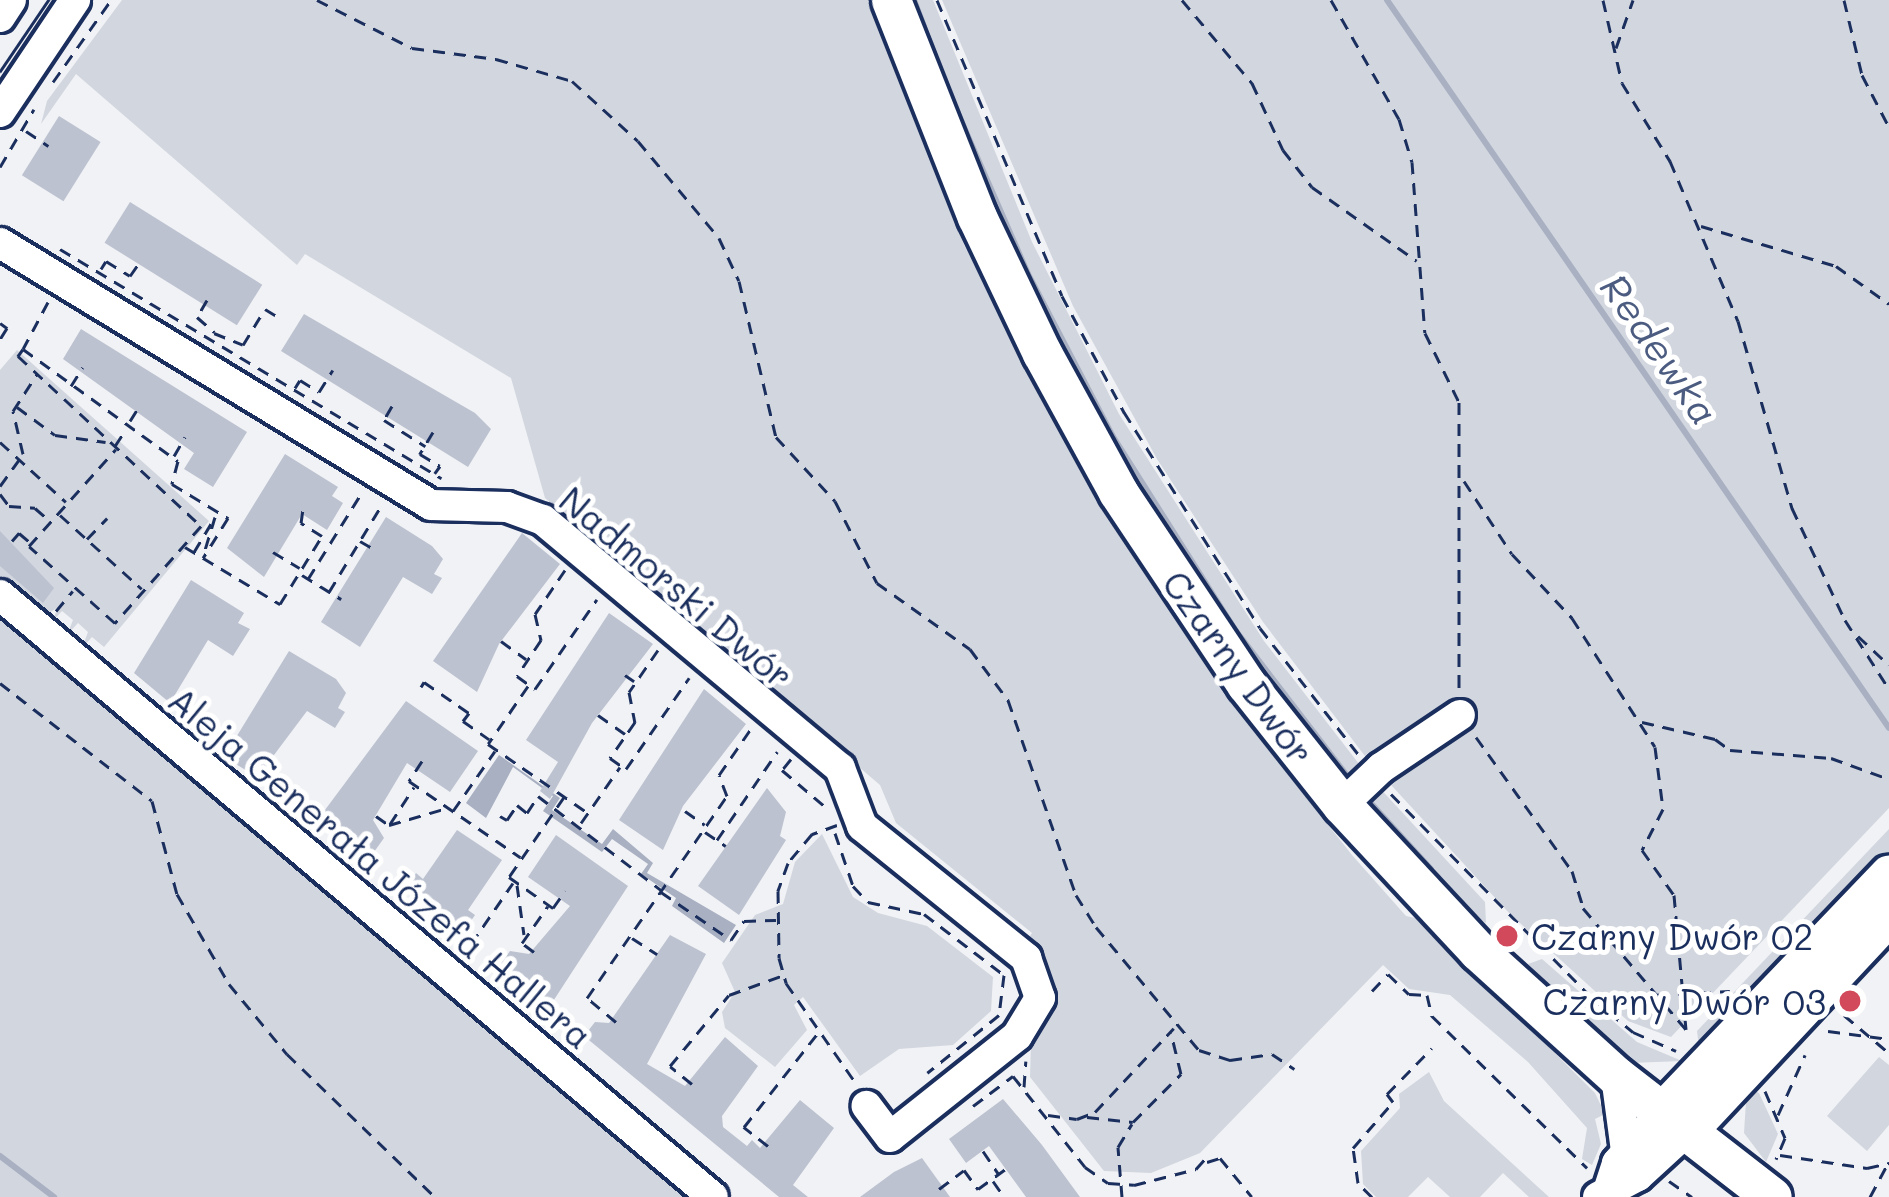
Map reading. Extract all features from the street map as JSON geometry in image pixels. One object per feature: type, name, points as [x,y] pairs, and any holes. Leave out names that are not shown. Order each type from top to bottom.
[{"type":"main road","name":"Czarny Dwór","points":[[891,0],[977,218],[1085,435],[1222,650],[1342,805],[1478,950],[1673,1123],[1771,1182]]},
{"type":"main road","points":[[1616,1076],[1675,1077],[1889,874]]},
{"type":"main road","points":[[1673,1123],[1699,1051],[1889,915]]},
{"type":"street","points":[[0,16],[11,0]]},
{"type":"street","points":[[12,121],[75,0]]},
{"type":"street","name":"Nadmorski Dwór","points":[[0,243],[431,505],[507,507],[543,520],[840,768],[849,826]]},
{"type":"street","name":"Aleja Generała Józefa Hallera","points":[[0,595],[713,1197]]},
{"type":"street","points":[[1342,805],[1375,775],[1460,715]]},
{"type":"street","points":[[849,826],[1026,958],[1040,998],[1017,1036],[890,1137],[867,1106]]},
{"type":"street","points":[[1616,1076],[1626,1151]]},
{"type":"street","points":[[1600,1185],[1638,1176],[1673,1123]]},
{"type":"street","points":[[1600,1185],[1626,1151],[1673,1123]]},
{"type":"path","points":[[0,166],[12,121],[111,0]]},
{"type":"path","points":[[317,0],[412,48],[496,59],[572,81],[638,141],[719,238],[739,281],[776,437],[835,501],[877,583],[991,672],[1008,700],[1076,895],[1175,1027],[1215,1058],[1272,1054],[1294,1069]]},
{"type":"path","points":[[937,0],[1062,296],[1133,428],[1260,628],[1375,775],[1542,952],[1593,999],[1633,1032],[1699,1051],[1759,1084],[1785,1138],[1771,1182]]},
{"type":"path","points":[[1182,0],[1252,83],[1283,150],[1312,188],[1420,263]]},
{"type":"path","points":[[1331,0],[1399,119],[1412,162],[1430,350],[1459,403],[1463,479],[1460,715],[1572,871],[1583,908],[1699,1051]]},
{"type":"path","points":[[1604,0],[1630,101],[1700,226],[1738,321],[1792,508],[1852,631],[1889,689]]},
{"type":"path","points":[[1615,50],[1633,0]]},
{"type":"path","points":[[1844,0],[1862,75],[1889,127]]},
{"type":"path","points":[[12,121],[49,146]]},
{"type":"path","points":[[1700,226],[1836,266],[1889,304]]},
{"type":"path","points":[[100,271],[106,261],[130,276],[141,260]]},
{"type":"path","points":[[12,542],[19,533],[115,623],[201,526],[18,356],[52,296]]},
{"type":"path","points":[[207,300],[197,316],[212,336],[243,345],[265,309],[275,315]]},
{"type":"path","points":[[0,323],[8,328],[0,339]]},
{"type":"path","points":[[23,349],[73,389],[129,423]]},
{"type":"path","points":[[69,401],[83,367]]},
{"type":"path","points":[[295,389],[300,380],[319,392],[333,370]]},
{"type":"path","points":[[0,486],[17,462],[17,407],[38,373]]},
{"type":"path","points":[[392,406],[384,420],[425,446]]},
{"type":"path","points":[[17,407],[56,435],[82,445],[107,441]]},
{"type":"path","points":[[32,544],[115,448],[138,408]]},
{"type":"path","points":[[126,429],[173,458]]},
{"type":"path","points":[[434,432],[420,454],[440,466],[435,474]]},
{"type":"path","points":[[161,489],[185,437]]},
{"type":"path","points":[[0,442],[65,506]]},
{"type":"path","points":[[170,474],[172,484],[228,518],[204,556]]},
{"type":"path","points":[[1463,479],[1512,554],[1573,618],[1640,722],[1662,783],[1663,808],[1642,850],[1674,896],[1683,996],[1699,1051]]},
{"type":"path","points":[[308,579],[364,490]]},
{"type":"path","points":[[0,494],[9,506],[34,508],[51,522]]},
{"type":"path","points":[[329,592],[382,506]]},
{"type":"path","points":[[183,546],[280,604],[322,536],[301,523],[303,509]]},
{"type":"path","points":[[58,513],[144,590]]},
{"type":"path","points":[[87,539],[107,518]]},
{"type":"path","points":[[194,552],[215,518],[204,556]]},
{"type":"path","points":[[360,541],[374,549]]},
{"type":"path","points":[[273,552],[341,599]]},
{"type":"path","points":[[562,574],[539,608],[541,640],[517,676],[535,689],[605,588]]},
{"type":"path","points":[[58,608],[76,588]]},
{"type":"path","points":[[529,601],[539,608]]},
{"type":"path","points":[[1852,631],[1889,665]]},
{"type":"path","points":[[501,641],[528,660]]},
{"type":"path","points":[[621,765],[610,758],[635,722],[629,692],[655,654]]},
{"type":"path","points":[[580,825],[697,666]]},
{"type":"path","points":[[625,676],[635,682]]},
{"type":"path","points":[[0,682],[152,801],[177,894],[229,984],[287,1054],[435,1197]]},
{"type":"path","points":[[421,687],[424,682],[469,713],[463,721],[491,740],[496,749],[588,813]]},
{"type":"path","points":[[491,740],[529,685]]},
{"type":"path","points":[[598,715],[626,735]]},
{"type":"path","points":[[1640,722],[1730,750],[1832,758],[1889,779]]},
{"type":"path","points":[[616,1022],[587,998],[727,796],[719,775],[748,734]]},
{"type":"path","points":[[716,840],[785,741]]},
{"type":"path","points":[[376,816],[389,825],[451,809],[496,749]]},
{"type":"path","points":[[797,751],[782,770],[849,826],[860,895],[890,911],[924,914],[1004,975],[998,1016],[920,1079]]},
{"type":"path","points":[[716,758],[726,765]]},
{"type":"path","points":[[422,761],[409,781],[522,858]]},
{"type":"path","points":[[389,825],[415,786]]},
{"type":"path","points":[[500,815],[507,820],[517,805],[527,813],[538,796],[606,843],[609,854],[727,938],[744,921],[778,920]]},
{"type":"path","points":[[549,905],[509,877],[564,797]]},
{"type":"path","points":[[685,811],[726,846]]},
{"type":"path","points":[[849,826],[812,834],[788,863],[778,920],[783,976],[867,1106]]},
{"type":"path","points":[[430,907],[471,944],[516,882]]},
{"type":"path","points":[[516,882],[525,938],[534,952]]},
{"type":"path","points":[[525,938],[565,891]]},
{"type":"path","points":[[631,937],[657,954]]},
{"type":"path","points":[[1527,957],[1542,952]]},
{"type":"path","points":[[1372,991],[1388,974],[1408,994],[1427,995],[1432,1016],[1600,1185]]},
{"type":"path","points":[[692,1084],[670,1066],[729,994],[783,976]]},
{"type":"path","points":[[1593,999],[1730,991]]},
{"type":"path","points":[[1844,1016],[1889,1053]]},
{"type":"path","points":[[1085,1117],[1175,1027]]},
{"type":"path","points":[[1828,1031],[1862,1030],[1889,1039]]},
{"type":"path","points":[[768,1147],[744,1127],[819,1031]]},
{"type":"path","points":[[1123,1197],[1118,1147],[1133,1122],[1181,1073],[1170,1032]]},
{"type":"path","points":[[1372,1197],[1358,1184],[1353,1148],[1394,1102],[1389,1089],[1432,1048]]},
{"type":"path","points":[[1777,1116],[1805,1054]]},
{"type":"path","points":[[964,1112],[1013,1076],[1085,1167],[1120,1185],[1205,1159],[1211,1167],[1220,1158],[1252,1197]]},
{"type":"path","points":[[1045,1114],[1133,1122]]},
{"type":"path","points":[[983,1151],[1000,1174]]},
{"type":"path","points":[[1780,1155],[1867,1168],[1889,1163]]},
{"type":"path","points":[[1870,1197],[1889,1163]]},
{"type":"path","points":[[939,1189],[964,1170],[978,1190],[1006,1169]]},
{"type":"path","points":[[992,1180],[1004,1197]]},
{"type":"shaded area","points":[[122,0],[869,0],[964,245],[1100,503],[1224,694],[1352,855],[1406,916],[1420,919],[1595,1093],[1605,1114],[1595,1119],[1601,1144],[1592,1165],[1582,1159],[1587,1128],[1528,1062],[1450,995],[1409,989],[1383,965],[1200,1153],[1151,1173],[1104,1171],[1030,1077],[1031,1041],[1049,1009],[1024,945],[1032,933],[896,823],[880,785],[545,498],[511,378],[305,254],[297,265],[76,74],[41,124],[47,101]]},
{"type":"shaded area","points":[[907,0],[933,0],[1032,242],[1119,414],[1264,641],[1366,773],[1353,788],[1243,654],[1128,477],[1012,256]]},
{"type":"shaded area","points":[[942,0],[1889,0],[1889,808],[1671,1037],[1628,1021],[1510,914],[1368,760],[1263,622],[1157,459],[1073,306]]},
{"type":"shaded area","points":[[17,350],[209,521],[104,647],[92,637],[82,648],[88,632],[78,623],[67,635],[73,620],[62,611],[52,622],[58,607],[46,615],[0,577],[0,370]]},
{"type":"shaded area","points":[[0,606],[464,1001],[459,1008],[687,1197],[0,1197]]},
{"type":"shaded area","points":[[1376,784],[1485,902],[1486,923],[1461,906],[1361,797]]},
{"type":"shaded area","points":[[1889,829],[1889,854],[1699,1047],[1697,1031]]},
{"type":"shaded area","points":[[822,834],[853,897],[878,913],[927,926],[993,977],[991,1011],[953,1045],[899,1049],[860,1076],[803,997],[794,1005],[807,1030],[775,1067],[725,1028],[722,1012],[735,992],[722,963],[755,915],[783,904],[795,862]]},
{"type":"shaded area","points":[[1542,959],[1637,1042],[1682,1061],[1630,1063],[1575,1019],[1528,964]]},
{"type":"shaded area","points":[[1879,1057],[1889,1065],[1889,1125],[1867,1151],[1827,1116]]},
{"type":"shaded area","points":[[1429,1072],[1444,1101],[1549,1197],[1529,1197],[1503,1173],[1480,1197],[1450,1197],[1428,1177],[1408,1197],[1376,1197],[1363,1184],[1361,1151],[1400,1108],[1399,1094]]},
{"type":"shaded area","points":[[1747,1086],[1759,1093],[1778,1134],[1766,1162],[1744,1133]]},
{"type":"water","points":[[499,755],[560,798],[552,810],[602,844],[613,829],[653,863],[647,873],[736,925],[724,943],[672,906],[676,898],[641,874],[648,864],[612,839],[602,852],[543,811],[553,796],[513,767],[486,818],[466,803]]},
{"type":"building","points":[[59,116],[101,142],[63,201],[22,175]]},
{"type":"building","points":[[130,202],[262,285],[237,325],[105,243]]},
{"type":"building","points":[[304,314],[475,413],[491,429],[468,467],[281,351]]},
{"type":"building","points":[[81,329],[247,432],[213,487],[184,469],[194,453],[63,359]]},
{"type":"building","points":[[285,454],[338,487],[332,496],[343,503],[327,530],[302,514],[264,577],[227,548]]},
{"type":"building","points":[[386,517],[432,546],[443,559],[434,574],[442,578],[432,594],[403,577],[360,647],[321,622]]},
{"type":"building","points":[[0,531],[54,588],[43,603],[0,566]]},
{"type":"building","points":[[522,533],[560,564],[499,644],[477,692],[433,661]]},
{"type":"building","points":[[191,580],[244,613],[238,623],[250,629],[233,656],[208,640],[170,703],[134,673]]},
{"type":"building","points":[[609,613],[653,644],[592,723],[550,799],[540,791],[558,762],[526,740]]},
{"type":"building","points":[[289,651],[336,679],[346,693],[338,708],[345,712],[335,728],[307,711],[268,763],[264,781],[224,757]]},
{"type":"building","points":[[704,689],[746,724],[683,806],[663,850],[619,820]]},
{"type":"building","points":[[406,701],[478,751],[450,792],[407,763],[373,820],[384,838],[369,859],[319,818]]},
{"type":"building","points":[[767,788],[786,812],[780,836],[786,840],[739,915],[698,886]]},
{"type":"building","points":[[457,830],[502,860],[468,910],[475,915],[464,931],[405,889],[416,873],[423,879]]},
{"type":"building","points":[[556,835],[628,886],[548,1009],[498,968],[510,951],[529,954],[570,906],[528,877]]},
{"type":"building","points":[[670,935],[706,954],[647,1064],[685,1086],[725,1037],[758,1066],[722,1116],[723,1127],[747,1146],[752,1140],[760,1148],[800,1100],[834,1128],[793,1185],[808,1197],[779,1197],[584,1036],[595,1022],[609,1023]]},
{"type":"building","points":[[1003,1099],[1080,1197],[1026,1197],[989,1146],[966,1163],[949,1139]]},
{"type":"building","points":[[922,1158],[950,1197],[860,1197],[894,1172]]},
{"type":"waterway","points":[[914,0],[942,75]]},
{"type":"waterway","name":"Redewka","points":[[1387,0],[1889,728]]},
{"type":"waterway","points":[[949,93],[1028,274],[1112,435],[1236,631],[1351,781]]},
{"type":"waterway","points":[[1368,800],[1431,869]]},
{"type":"waterway","points":[[0,1156],[54,1197]]},
{"type":"tram line","points":[[0,71],[48,0]]},
{"type":"place","name":"Czarny Dwór 02","points":[[1507,936]]},
{"type":"place","name":"Czarny Dwór 03","points":[[1850,1001]]}]
